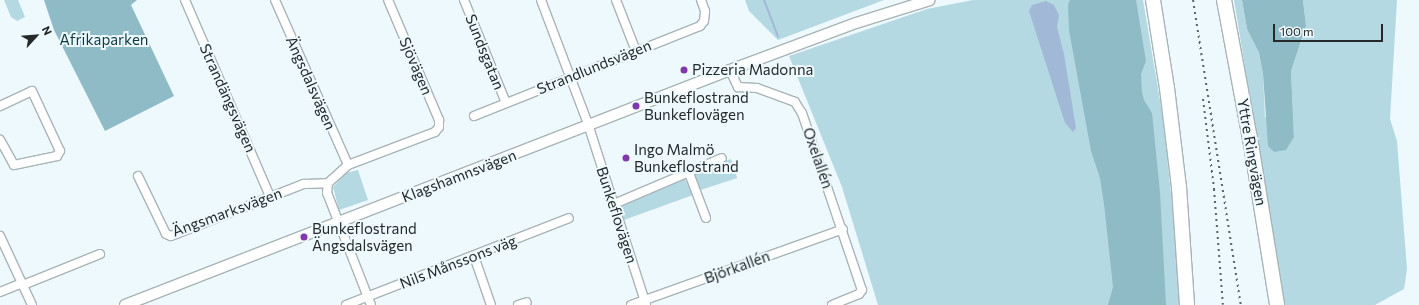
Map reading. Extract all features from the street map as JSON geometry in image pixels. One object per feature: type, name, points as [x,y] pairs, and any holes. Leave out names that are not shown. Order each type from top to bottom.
[{"type":"highway","points":[[1153,0],[1167,88],[1179,187],[1187,305]]},
{"type":"highway","name":"Yttre Ringvägen","points":[[1224,0],[1252,150],[1277,305]]},
{"type":"street","name":"Strandängsvägen","points":[[184,0],[270,196]]},
{"type":"street","name":"Ängsdalsvägen","points":[[274,0],[348,165]]},
{"type":"street","name":"Sjövägen","points":[[348,165],[435,132],[439,120],[388,0]]},
{"type":"street","name":"Sundsgatan","points":[[464,0],[506,103]]},
{"type":"street","name":"Bunkeflovägen","points":[[541,0],[588,124],[645,303]]},
{"type":"street","points":[[616,0],[636,51]]},
{"type":"street","name":"Strandlundsvägen","points":[[474,116],[571,76],[700,26],[704,21],[705,11],[701,0]]},
{"type":"street","name":"Klagshamnsvägen","points":[[126,305],[338,224],[588,124],[730,70],[856,23],[930,0]]},
{"type":"street","name":"Oxelallén","points":[[730,70],[738,87],[757,88],[796,102],[800,108],[843,229],[862,290],[859,294],[832,305]]},
{"type":"street","points":[[0,106],[32,91],[60,151],[57,156],[14,165],[0,140]]},
{"type":"street","points":[[614,204],[722,158]]},
{"type":"street","points":[[348,165],[328,183],[327,193],[371,305]]},
{"type":"street","points":[[689,173],[706,218]]},
{"type":"street","name":"Ängsmarksvägen","points":[[138,176],[166,234],[171,236],[270,196],[313,182],[328,183]]},
{"type":"street","name":"Nils Månssons väg","points":[[346,305],[569,218]]},
{"type":"street","name":"Björkallén","points":[[631,305],[645,303],[843,229]]},
{"type":"street","points":[[0,236],[32,305]]},
{"type":"street","points":[[0,292],[100,254]]},
{"type":"street","points":[[474,256],[491,305]]},
{"type":"street","points":[[518,305],[527,302]]},
{"type":"shaded area","points":[[4,0],[18,0],[25,17],[17,21],[11,17]]},
{"type":"shaded area","points":[[745,0],[884,0],[778,40],[749,11]]},
{"type":"shaded area","points":[[973,0],[1143,0],[1163,118],[1173,213],[1180,305],[878,305],[842,187],[789,56],[927,9]]},
{"type":"shaded area","points":[[1234,0],[1242,0],[1247,29],[1259,53],[1263,74],[1265,117],[1294,137],[1291,71],[1306,26],[1303,0],[1397,0],[1390,119],[1397,141],[1407,269],[1404,289],[1375,305],[1284,305]]},
{"type":"shaded area","points":[[1046,1],[1054,5],[1059,15],[1057,27],[1064,54],[1076,128],[1073,132],[1065,123],[1029,11],[1032,5]]},
{"type":"shaded area","points":[[731,159],[737,178],[698,191],[692,172]]},
{"type":"shaded area","points":[[358,170],[368,200],[339,210],[333,187],[346,173]]},
{"type":"shaded area","points":[[685,179],[693,195],[624,220],[619,206]]},
{"type":"green space","name":"Afrikaparken","points":[[44,0],[137,0],[131,5],[174,96],[105,131],[54,30]]},
{"type":"green space","points":[[1070,0],[1136,0],[1146,61],[1141,74],[1142,92],[1144,100],[1152,113],[1160,192],[1166,305],[1108,305],[1113,287],[1104,204],[1100,178],[1091,151],[1069,30],[1068,4]]},
{"type":"green space","points":[[1242,0],[1303,0],[1306,26],[1291,71],[1294,137],[1286,150],[1274,152],[1268,146],[1263,74],[1259,53],[1247,29]]},
{"type":"waterway","points":[[764,0],[778,36]]},
{"type":"railway","points":[[1193,0],[1241,305]]},
{"type":"railway","points":[[1203,99],[1214,189],[1223,305]]},
{"type":"place","name":"Pizzeria Madonna","points":[[684,70]]},
{"type":"place","name":"Bunkeflostrand Bunkeflovägen","points":[[636,106]]},
{"type":"place","name":"Ingo Malmö Bunkeflostrand","points":[[626,158]]},
{"type":"place","name":"Bunkeflostrand Ängsdalsvägen","points":[[304,237]]}]
